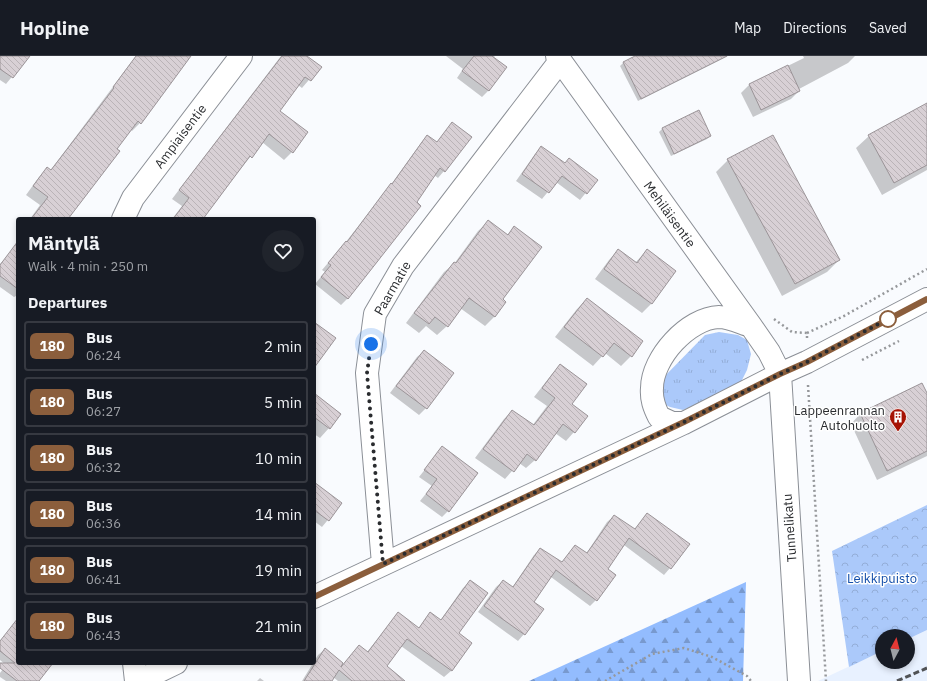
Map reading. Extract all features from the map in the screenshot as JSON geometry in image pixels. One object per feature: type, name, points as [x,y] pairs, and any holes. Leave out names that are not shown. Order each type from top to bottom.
[{"type":"street","name":"Ampiaisentie","points":[[124,217],[133,198],[241,56]]},
{"type":"street","name":"Mehiläisentie","points":[[558,58],[751,326],[769,352],[780,374]]},
{"type":"street","name":"Paarmatie","points":[[383,564],[367,373],[375,314],[403,266],[558,58]]},
{"type":"street","points":[[316,596],[684,422],[807,362],[927,299]]},
{"type":"street","points":[[684,422],[672,423],[659,417],[653,404],[652,387],[655,371],[671,344],[681,334],[705,320],[719,317],[731,319],[751,326]]},
{"type":"street","name":"Tunnelikatu","points":[[780,374],[799,681]]},
{"type":"street","points":[[134,665],[137,681],[172,665]]},
{"type":"path","points":[[826,681],[807,362],[807,333],[844,316],[927,269]]},
{"type":"path","points":[[605,681],[652,654],[684,648],[712,657],[748,676],[751,681]]},
{"type":"shaded area","points":[[927,630],[927,681],[818,681],[875,654],[875,669],[915,669],[915,636]]},
{"type":"green space","points":[[719,332],[738,335],[747,340],[751,354],[747,370],[740,384],[683,410],[666,405],[661,396],[659,382],[705,335]]},
{"type":"green space","name":"Leikkipuisto","points":[[927,505],[927,630],[915,636],[915,629],[875,629],[875,654],[849,667],[832,551]]},
{"type":"green space","points":[[746,582],[743,681],[529,681]]},
{"type":"building","points":[[0,56],[30,56],[13,78],[0,69]]},
{"type":"building","points":[[136,56],[191,56],[141,124],[138,121],[117,149],[120,151],[70,217],[33,217],[48,197],[33,186],[47,167],[51,170],[114,88],[113,87]]},
{"type":"building","points":[[282,56],[307,56],[322,67],[311,81],[305,77],[280,111],[308,132],[293,153],[269,134],[252,158],[250,156],[204,217],[175,217],[189,198],[179,190]]},
{"type":"building","points":[[474,56],[492,56],[507,67],[489,91],[462,71]]},
{"type":"building","points":[[635,56],[727,56],[641,99],[623,62]]},
{"type":"building","points":[[788,65],[800,91],[761,110],[749,84]]},
{"type":"building","points":[[927,103],[927,165],[894,183],[868,135]]},
{"type":"building","points":[[699,110],[711,136],[674,154],[662,128]]},
{"type":"building","points":[[452,122],[472,137],[445,172],[440,168],[417,202],[421,206],[348,299],[321,277],[331,265],[328,263],[346,241],[347,242],[391,183],[392,184],[427,135],[437,142]]},
{"type":"building","points":[[773,135],[840,260],[795,284],[727,159]]},
{"type":"building","points":[[541,146],[565,163],[569,158],[598,180],[587,194],[562,176],[549,193],[522,174]]},
{"type":"building","points":[[488,220],[508,235],[514,226],[542,247],[503,299],[506,302],[495,317],[469,298],[448,327],[435,317],[429,324],[414,313],[454,262],[456,263]]},
{"type":"building","points":[[16,244],[16,288],[0,276],[0,265]]},
{"type":"building","points":[[618,249],[637,263],[647,249],[676,271],[652,304],[604,269]]},
{"type":"building","points":[[587,298],[643,341],[632,357],[614,343],[603,357],[564,327]]},
{"type":"building","points":[[316,323],[336,338],[316,365]]},
{"type":"building","points":[[424,350],[454,373],[427,409],[396,386]]},
{"type":"building","points":[[560,364],[587,384],[572,404],[588,416],[575,433],[563,424],[536,461],[527,454],[514,472],[483,449],[512,410],[534,425],[555,398],[542,388]]},
{"type":"building","name":"Lappeenrannan Autohuolto","points":[[922,383],[927,393],[927,451],[887,471],[860,413]]},
{"type":"building","points":[[316,395],[341,414],[330,429],[316,418]]},
{"type":"building","points":[[442,446],[478,473],[449,512],[426,494],[437,479],[424,470]]},
{"type":"building","points":[[316,484],[342,503],[329,521],[316,511]]},
{"type":"building","points":[[647,513],[690,544],[671,569],[629,538],[608,569],[616,575],[597,601],[556,570],[534,602],[544,609],[525,635],[484,606],[503,580],[513,587],[540,548],[562,562],[575,545],[587,553],[614,515],[635,529]]},
{"type":"building","points":[[470,580],[488,593],[459,633],[472,643],[452,671],[407,639],[387,666],[405,681],[352,681],[339,670],[332,681],[304,681],[314,665],[316,665],[316,662],[325,648],[343,663],[341,667],[359,645],[368,652],[398,612],[419,628],[430,612],[441,620]]},
{"type":"building","points":[[16,621],[16,665],[51,665],[39,681],[17,681],[0,668],[0,663],[15,663],[0,651],[0,641]]},
{"type":"railway","points":[[897,681],[927,668]]},
{"type":"bus line","name":"180","points":[[316,596],[684,422],[807,362],[927,299]]},
{"type":"place","name":"Lappeenrannan Autohuolto","points":[[898,432]]},
{"type":"route","points":[[371,344],[367,373],[383,564],[684,422],[807,362],[888,319]]}]
